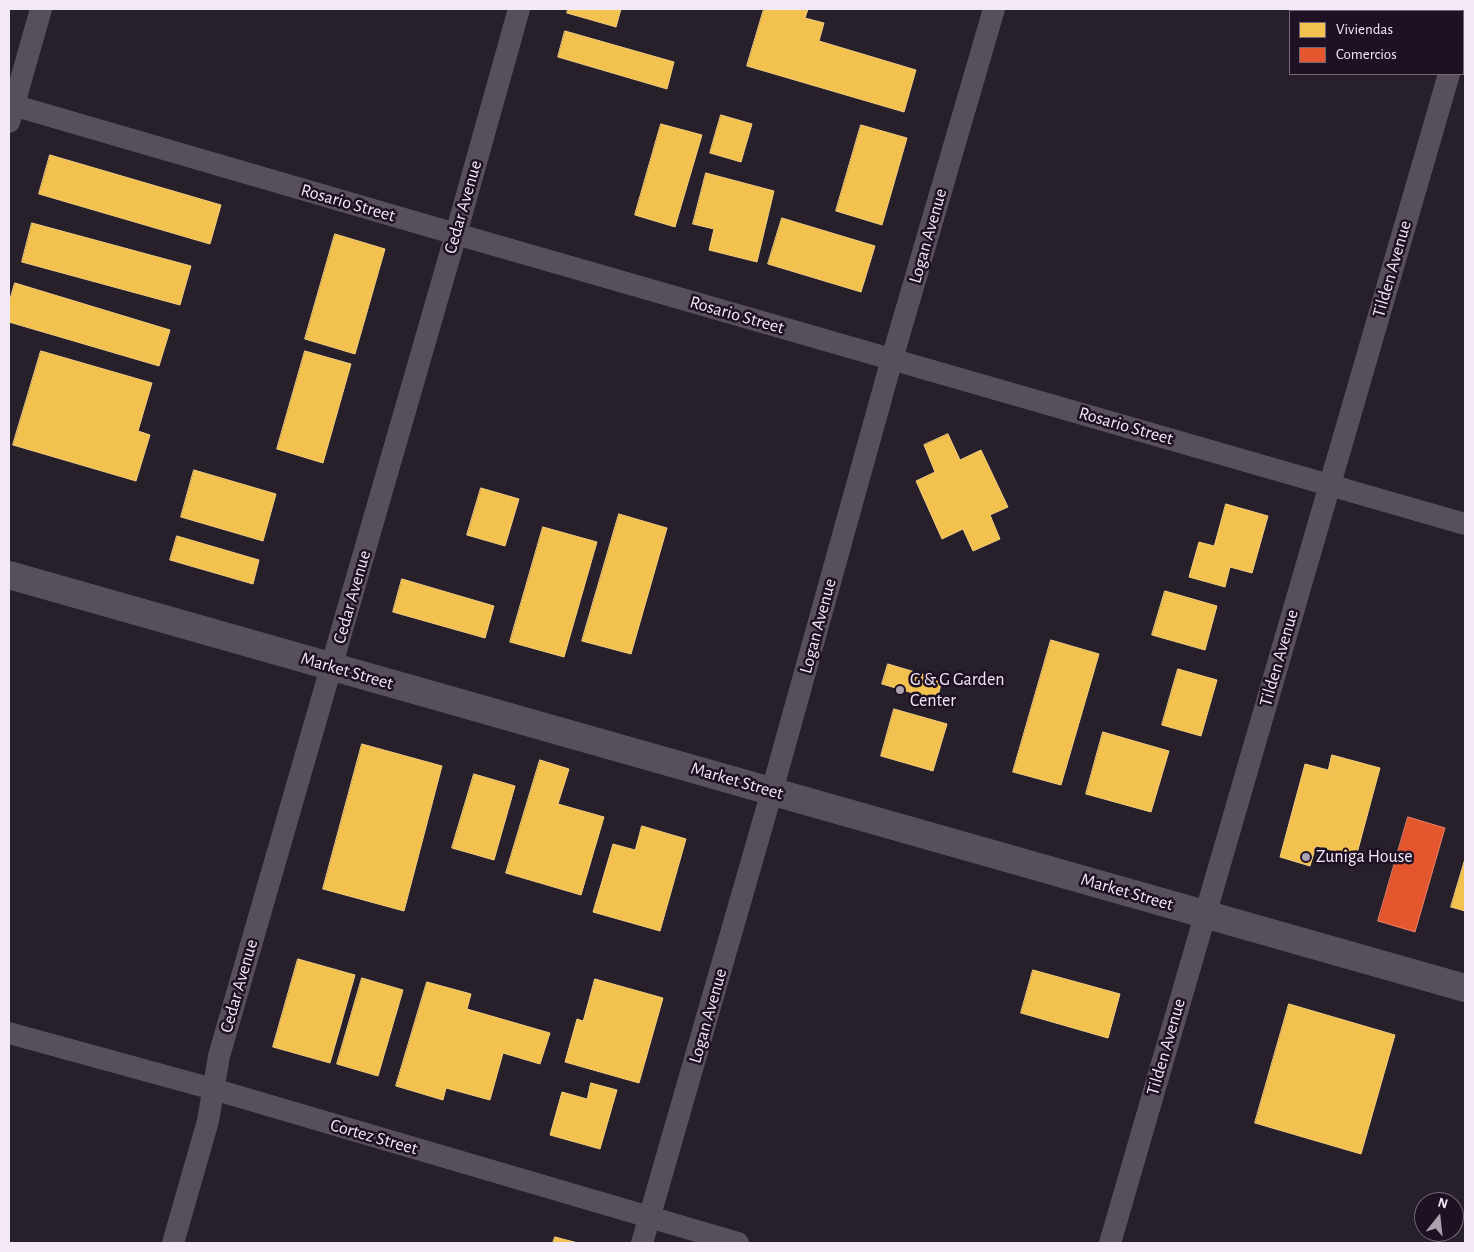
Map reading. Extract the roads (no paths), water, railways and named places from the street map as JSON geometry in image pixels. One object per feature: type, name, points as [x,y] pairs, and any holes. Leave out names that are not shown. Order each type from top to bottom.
[{"type":"street","points":[[10,111],[41,9]]},
{"type":"street","name":"Cedar Avenue","points":[[173,1243],[208,1121],[219,1056],[519,9]]},
{"type":"street","name":"Logan Avenue","points":[[642,1243],[772,791],[892,359],[994,9]]},
{"type":"street","name":"Tilden Avenue","points":[[1110,1243],[1449,75]]},
{"type":"street","name":"Rosario Street","points":[[10,111],[456,234],[1465,524]]},
{"type":"street","name":"Market Street","points":[[9,575],[1465,988]]},
{"type":"street","name":"Cortez Street","points":[[9,1033],[213,1089],[738,1243]]},
{"type":"place","name":"G & G Garden Center","points":[[900,690]]},
{"type":"place","name":"Zuniga House","points":[[1306,857]]}]
